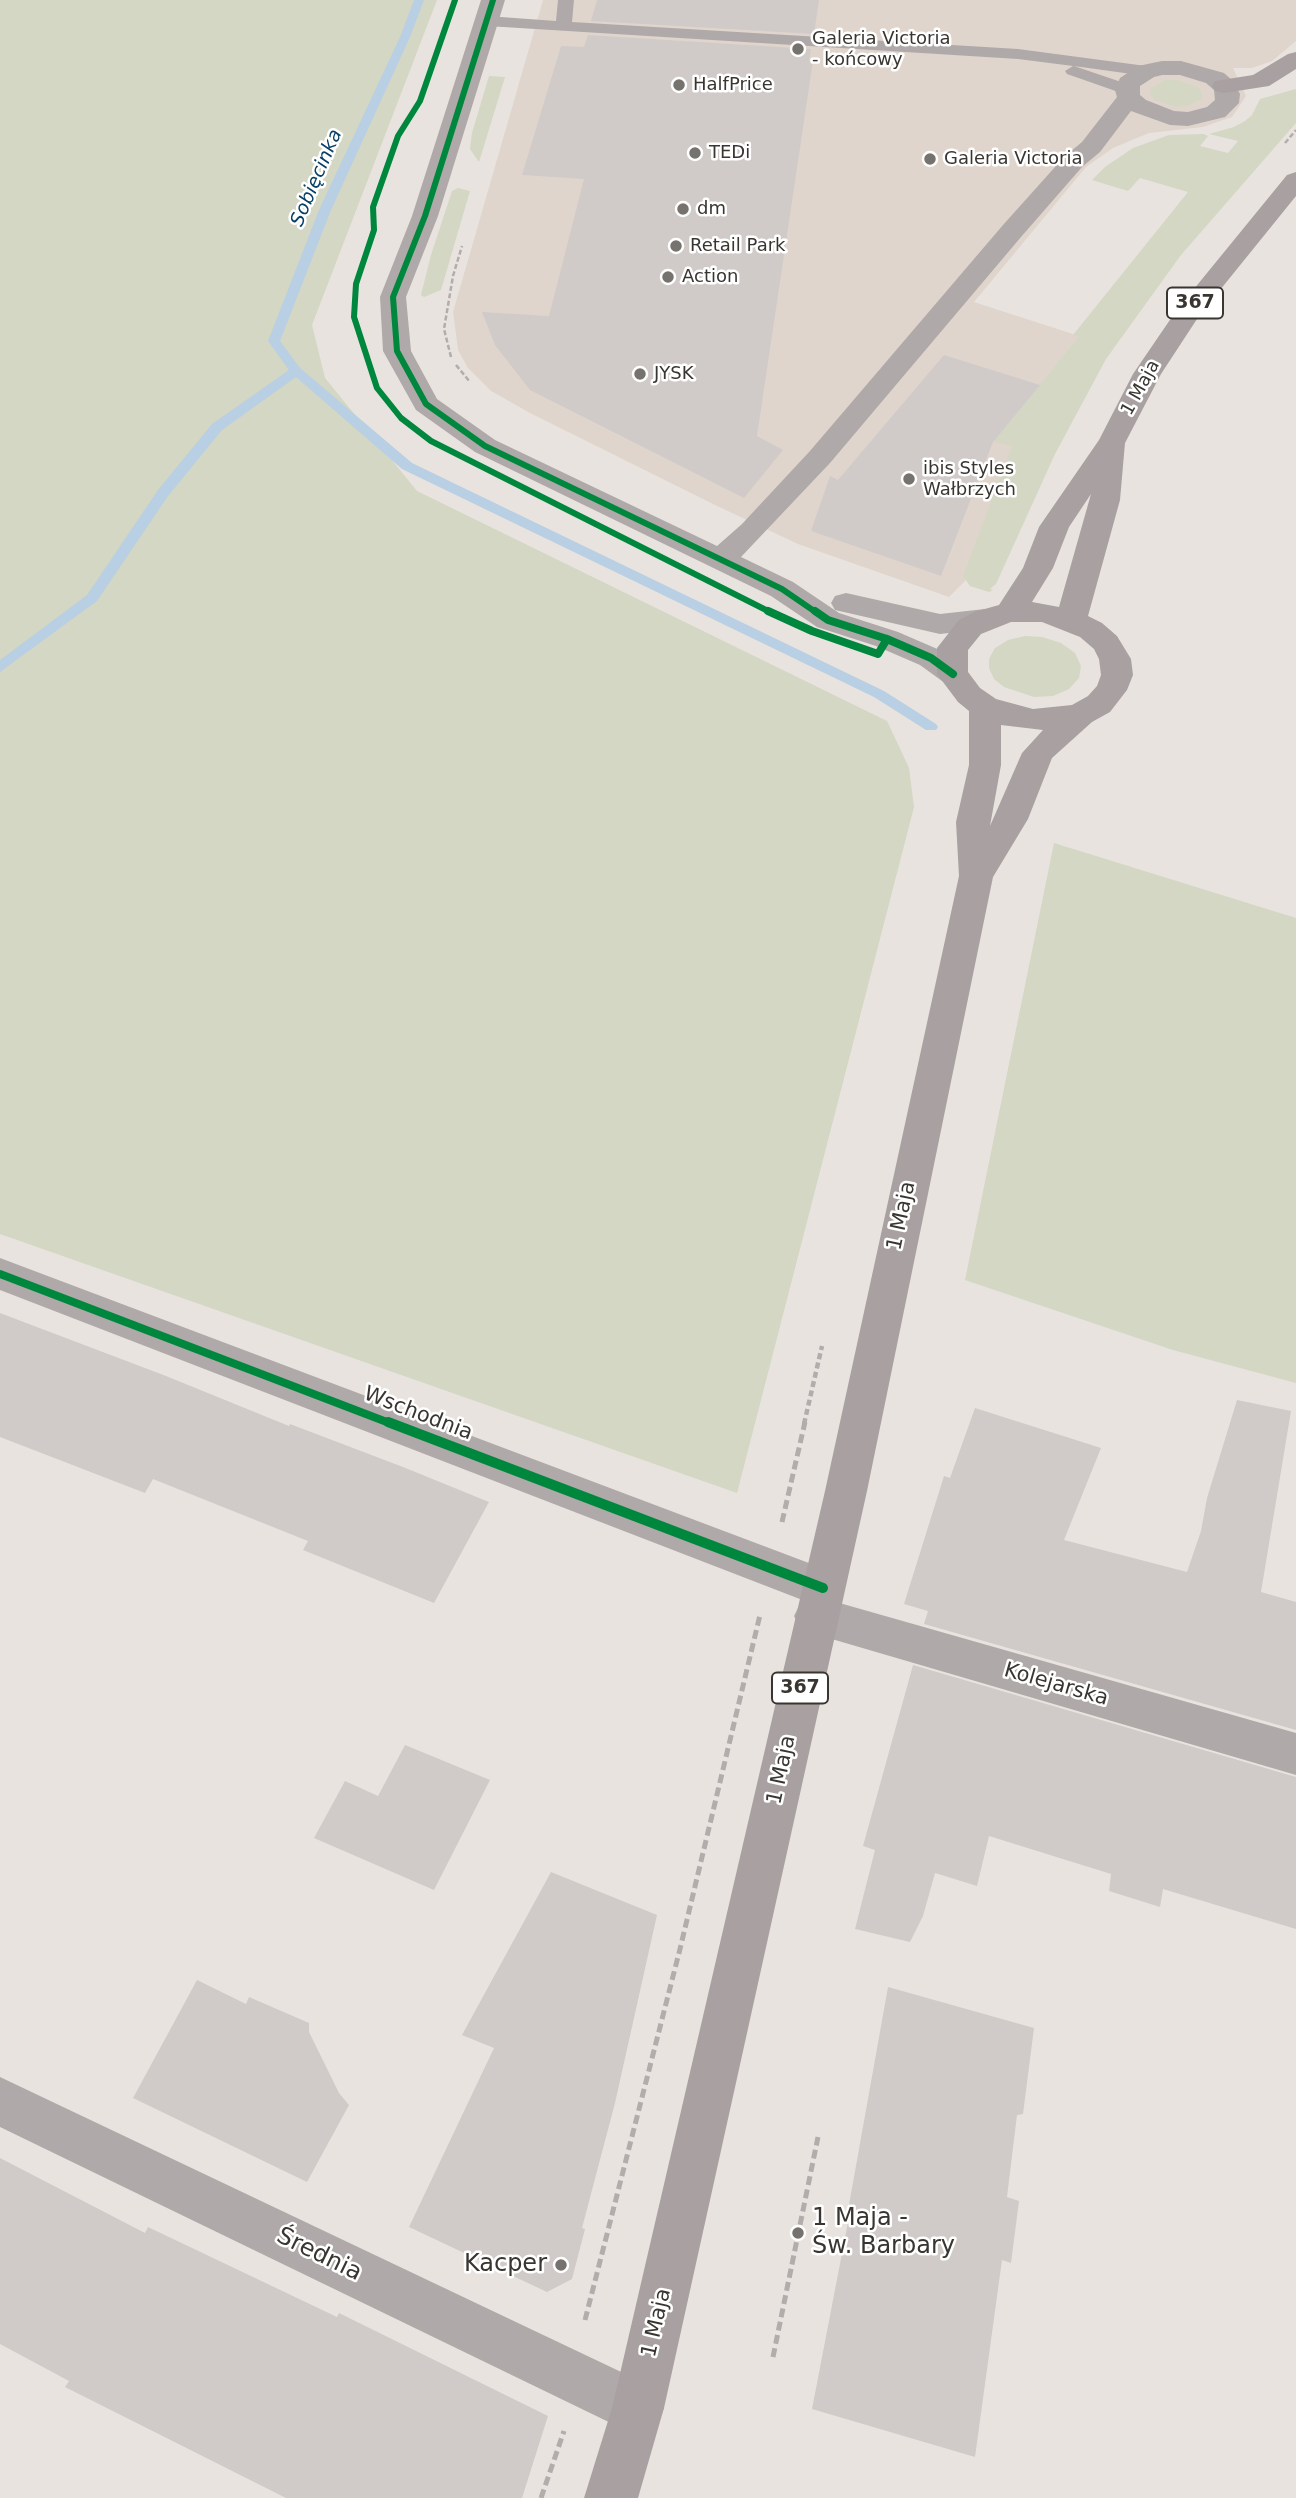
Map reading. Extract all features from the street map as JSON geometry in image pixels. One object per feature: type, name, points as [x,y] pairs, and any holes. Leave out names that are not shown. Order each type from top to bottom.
[{"type":"main road","points":[[1224,86],[1260,81],[1296,59]]},
{"type":"main road","name":"1 Maja","points":[[998,615],[1038,568],[1054,527],[1113,440],[1147,374],[1189,311],[1296,180]]},
{"type":"main road","name":"367","points":[[1071,620],[1105,500],[1113,440]]},
{"type":"main road","name":"367","points":[[1042,612],[1071,620],[1091,630],[1106,643],[1115,659],[1117,675],[1111,690],[1099,704],[1081,714],[1058,719],[1033,720],[1008,716],[985,707],[962,689],[953,674],[953,648],[959,636],[998,615],[1042,612]]},
{"type":"main road","name":"1 Maja","points":[[611,2498],[638,2408],[846,1491],[976,876],[973,822],[985,765],[985,707]]},
{"type":"main road","name":"1 Maja","points":[[976,876],[1011,819],[1038,753],[1081,714]]},
{"type":"street","points":[[490,11],[425,216],[393,297],[397,351],[426,404],[485,446],[590,494],[782,589],[828,620],[887,639],[931,658],[953,674]]},
{"type":"street","points":[[720,560],[772,510],[1012,231],[1073,162],[1091,147],[1128,93],[1136,76],[1146,71],[1181,68],[1202,72],[1224,86],[1228,94],[1227,103],[1216,112],[1195,118],[1170,118],[1137,105],[1128,93]]},
{"type":"street","points":[[1091,147],[1170,118]]},
{"type":"street","points":[[782,589],[940,624],[998,615]]},
{"type":"street","name":"Wschodnia","points":[[0,1274],[820,1602]]},
{"type":"street","name":"Kolejarska","points":[[820,1602],[1296,1754]]},
{"type":"street","name":"Średnia","points":[[0,2101],[638,2408]]},
{"type":"lane","points":[[564,26],[566,0]]},
{"type":"lane","points":[[490,11],[564,26],[995,52],[1146,71]]},
{"type":"lane","points":[[1046,58],[1080,75],[1128,93]]},
{"type":"path","points":[[1278,152],[1296,130]]},
{"type":"path","points":[[465,237],[453,276],[444,328],[452,360],[478,388]]},
{"type":"path","points":[[773,2357],[818,2137]]},
{"type":"shaded area","points":[[543,0],[1296,0],[1296,41],[1272,61],[1252,68],[1233,68],[1246,96],[1232,117],[1203,127],[1149,133],[1113,148],[1086,167],[974,302],[1079,336],[1044,379],[965,581],[949,597],[798,544],[715,505],[530,413],[491,391],[468,368],[458,350],[453,312]]},
{"type":"green space","points":[[0,0],[437,0],[312,325],[325,378],[417,491],[887,721],[909,768],[914,807],[737,1493],[0,1234]]},
{"type":"green space","points":[[489,76],[505,77],[479,162],[470,149]]},
{"type":"green space","points":[[1165,80],[1177,80],[1198,87],[1202,99],[1187,106],[1175,107],[1155,100],[1150,94],[1151,88]]},
{"type":"green space","points":[[1296,89],[1296,123],[1181,255],[1106,359],[1055,454],[996,584],[990,589],[993,590],[989,592],[970,586],[963,576],[1012,446],[993,442],[1078,337],[1073,335],[1188,192],[1140,178],[1128,191],[1092,180],[1105,167],[1133,148],[1169,135],[1203,134],[1208,136],[1200,146],[1228,153],[1238,141],[1209,134],[1245,121],[1252,115],[1260,99]]},
{"type":"green space","points":[[458,188],[470,191],[441,290],[424,297],[421,295],[431,255],[452,191]]},
{"type":"green space","points":[[1025,636],[1042,637],[1061,643],[1075,653],[1081,666],[1079,678],[1069,689],[1053,696],[1034,697],[1004,687],[994,679],[989,668],[989,659],[995,648],[1008,640]]},
{"type":"green space","points":[[1054,843],[1296,918],[1296,1383],[1173,1350],[965,1280]]},
{"type":"building","points":[[597,0],[819,0],[814,34],[591,21]]},
{"type":"building","name":"Retail Park","points":[[588,35],[811,49],[809,61],[813,61],[757,436],[783,450],[744,498],[530,390],[495,345],[482,312],[549,316],[584,179],[522,175],[561,46],[584,47]]},
{"type":"building","name":"ibis Styles Wałbrzych","points":[[944,355],[1040,385],[993,442],[941,576],[811,531],[830,476],[838,480]]},
{"type":"building","points":[[0,1313],[489,1502],[434,1603],[303,1550],[308,1541],[153,1479],[145,1493],[0,1437]]},
{"type":"building","points":[[1237,1400],[1291,1411],[1261,1592],[1296,1602],[1296,1730],[924,1624],[928,1611],[904,1604],[944,1476],[950,1478],[975,1408],[1101,1448],[1064,1540],[1187,1572]]},
{"type":"building","points":[[913,1665],[1296,1777],[1296,1929],[1163,1889],[1160,1907],[1109,1891],[1111,1874],[989,1836],[977,1886],[935,1873],[923,1916],[910,1942],[855,1929],[875,1850],[863,1846]]},
{"type":"building","points":[[405,1745],[490,1780],[434,1890],[314,1838],[345,1781],[378,1796]]},
{"type":"building","points":[[551,1872],[657,1915],[572,2279],[547,2292],[409,2227],[494,2048],[462,2035]]},
{"type":"building","points":[[197,1980],[246,2004],[249,1997],[309,2023],[309,2032],[339,2093],[349,2105],[307,2182],[133,2098]]},
{"type":"building","points":[[888,1987],[1034,2028],[1023,2114],[1017,2115],[1007,2197],[1019,2201],[1011,2263],[1002,2260],[975,2457],[812,2409],[849,2217],[847,2216]]},
{"type":"building","points":[[0,2158],[145,2233],[148,2227],[337,2317],[339,2313],[548,2416],[522,2498],[286,2498],[65,2387],[69,2381],[0,2344]]},
{"type":"waterway","name":"Sobięcinka","points":[[296,371],[274,341],[325,210],[405,37],[419,0]]},
{"type":"waterway","points":[[0,667],[92,598],[163,493],[217,427],[296,371]]},
{"type":"waterway","points":[[296,371],[407,466],[879,694],[931,727]]},
{"type":"cycle path","points":[[455,0],[420,101],[398,136],[373,207],[374,230],[356,284],[354,317],[377,388],[401,418],[431,441],[768,611],[812,631],[878,654],[887,639]]},
{"type":"cycle path","points":[[493,0],[425,216],[393,297],[397,351],[426,404],[485,446],[782,589],[828,620],[887,639],[931,658],[953,674]]},
{"type":"cycle path","points":[[0,1274],[823,1588]]},
{"type":"place","name":"Galeria Victoria - końcowy","points":[[798,49]]},
{"type":"place","name":"HalfPrice","points":[[679,85]]},
{"type":"place","name":"TEDi","points":[[695,153]]},
{"type":"place","name":"Galeria Victoria","points":[[930,159]]},
{"type":"place","name":"dm","points":[[683,209]]},
{"type":"place","name":"Retail Park","points":[[676,246]]},
{"type":"place","name":"Action","points":[[668,277]]},
{"type":"place","name":"JYSK","points":[[640,374]]},
{"type":"place","name":"ibis Styles Wałbrzych","points":[[909,479]]},
{"type":"place","name":"1 Maja - Św. Barbary","points":[[798,2233]]},
{"type":"place","name":"Kacper","points":[[561,2265]]}]
